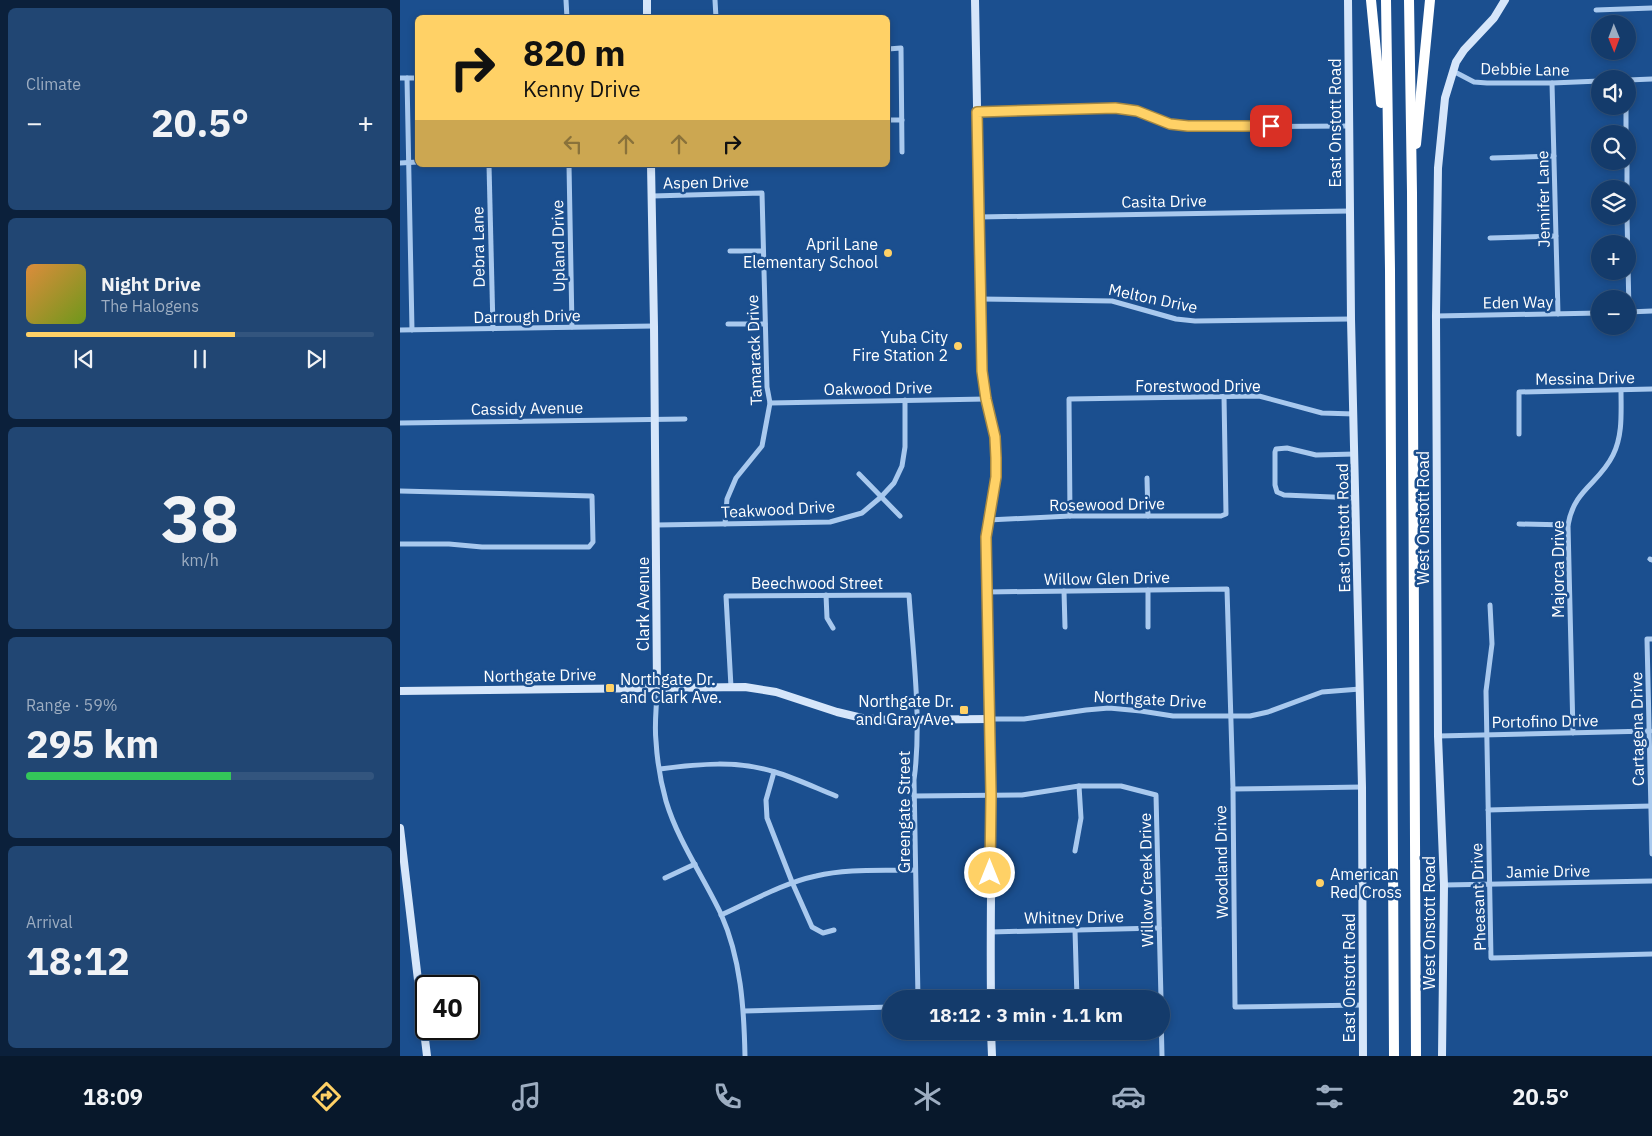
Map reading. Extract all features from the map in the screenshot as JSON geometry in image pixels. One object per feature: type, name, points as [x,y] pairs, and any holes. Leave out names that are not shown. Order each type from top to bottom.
[{"type":"highway","points":[[1371,0],[1381,98],[1390,270]]},
{"type":"highway","points":[[1386,0],[1390,270],[1394,1056]]},
{"type":"highway","points":[[1409,0],[1412,192],[1416,1056]]},
{"type":"highway","points":[[1412,192],[1430,0]]},
{"type":"street","points":[[566,0],[567,15]]},
{"type":"street","points":[[647,0],[647,15]]},
{"type":"street","points":[[715,0],[716,15]]},
{"type":"street","points":[[975,0],[982,371],[993,427],[996,458],[996,477],[986,537],[991,795],[991,990]]},
{"type":"street","name":"East Onstott Road","points":[[1348,0],[1351,319],[1362,787],[1363,1056]]},
{"type":"street","name":"West Onstott Road","points":[[1442,1056],[1444,885],[1438,736],[1436,316],[1438,168],[1445,98],[1456,62],[1464,50],[1494,18],[1505,0]]},
{"type":"street","points":[[1596,10],[1652,8]]},
{"type":"street","points":[[890,48],[901,48],[902,152]]},
{"type":"street","name":"Debbie Lane","points":[[1453,71],[1474,82],[1591,81]]},
{"type":"street","points":[[400,78],[415,78]]},
{"type":"street","points":[[407,78],[412,330]]},
{"type":"street","points":[[1636,80],[1652,79]]},
{"type":"street","name":"Jennifer Lane","points":[[1552,83],[1558,314]]},
{"type":"street","points":[[977,112],[1115,108],[1137,111],[1170,124],[1188,126],[1349,126]]},
{"type":"street","points":[[890,120],[902,120]]},
{"type":"street","points":[[1492,158],[1554,156]]},
{"type":"street","points":[[400,163],[415,162]]},
{"type":"street","name":"Debra Lane","points":[[489,167],[493,328]]},
{"type":"street","name":"Upland Drive","points":[[569,167],[572,328]]},
{"type":"street","name":"Clark Avenue","points":[[651,167],[656,525],[656,740],[666,799],[677,831],[721,915],[730,940],[739,973],[744,1011],[745,1056]]},
{"type":"street","name":"Aspen Drive","points":[[652,196],[762,193]]},
{"type":"street","name":"Tamarack Drive","points":[[725,524],[727,499],[736,478],[762,446],[767,428],[770,403],[767,387],[762,193]]},
{"type":"street","name":"Casita Drive","points":[[979,217],[1350,211]]},
{"type":"street","points":[[1627,225],[1628,290]]},
{"type":"street","points":[[1490,238],[1556,236]]},
{"type":"street","points":[[730,251],[763,251]]},
{"type":"street","name":"Melton Drive","points":[[980,299],[1112,300],[1176,319],[1195,321],[1351,319]]},
{"type":"street","points":[[1636,312],[1652,311]]},
{"type":"street","name":"Eden Way","points":[[1436,316],[1591,312]]},
{"type":"street","points":[[728,324],[765,324]]},
{"type":"street","name":"Darrough Drive","points":[[400,330],[654,326]]},
{"type":"street","name":"Messina Drive","points":[[1520,434],[1519,392],[1652,389]]},
{"type":"street","name":"Majorca Drive","points":[[1573,733],[1568,525],[1572,507],[1578,497],[1613,456],[1619,439],[1621,390]]},
{"type":"street","name":"Rosewood Drive","points":[[988,520],[1070,516],[1221,516],[1226,514],[1224,396]]},
{"type":"street","name":"Forestwood Drive","points":[[1070,516],[1069,399],[1259,396],[1322,414],[1354,414]]},
{"type":"street","name":"Oakwood Drive","points":[[770,403],[986,399]]},
{"type":"street","name":"Teakwood Drive","points":[[656,525],[830,522],[862,513],[881,497],[894,482],[902,466],[905,447],[905,400]]},
{"type":"street","name":"Cassidy Avenue","points":[[400,423],[685,419]]},
{"type":"street","points":[[1355,454],[1316,455],[1287,448],[1276,449],[1274,452],[1277,492],[1284,495],[1356,498]]},
{"type":"street","points":[[859,474],[900,516]]},
{"type":"street","points":[[1147,478],[1148,516]]},
{"type":"street","points":[[400,491],[592,496],[593,542],[589,547],[482,547],[449,544],[400,544]]},
{"type":"street","points":[[1519,524],[1568,525]]},
{"type":"street","name":"Willow Glen Drive","points":[[987,592],[1227,589]]},
{"type":"street","name":"Woodland Drive","points":[[1227,589],[1233,789],[1235,1007],[1362,1005]]},
{"type":"street","points":[[1148,590],[1148,627]]},
{"type":"street","points":[[1064,591],[1065,627]]},
{"type":"street","name":"Beechwood Street","points":[[731,687],[726,596],[909,595]]},
{"type":"street","name":"Greengate Street","points":[[909,595],[917,720],[914,796],[918,990]]},
{"type":"street","points":[[826,596],[827,618],[833,628]]},
{"type":"street","name":"Pheasant Drive","points":[[1490,605],[1492,644],[1486,691],[1491,958],[1652,954]]},
{"type":"street","name":"Cartagena Drive","points":[[1652,639],[1647,639],[1652,854]]},
{"type":"street","name":"Northgate Drive","points":[[400,691],[731,687],[776,692],[862,718],[888,720],[1024,720],[1109,708],[1174,716],[1250,716],[1268,712],[1322,692],[1360,689]]},
{"type":"street","name":"Portofino Drive","points":[[1438,736],[1650,731]]},
{"type":"street","points":[[660,769],[701,764],[743,765],[774,772],[836,796]]},
{"type":"street","points":[[774,772],[766,800],[767,818],[812,927],[823,933],[834,930]]},
{"type":"street","points":[[1075,851],[1081,818],[1079,786]]},
{"type":"street","name":"Willow Creek Drive","points":[[914,796],[1022,795],[1079,786],[1121,786],[1156,795],[1161,990]]},
{"type":"street","points":[[1233,789],[1362,787]]},
{"type":"street","points":[[1488,810],[1652,806]]},
{"type":"street","points":[[400,828],[427,1056]]},
{"type":"street","points":[[665,878],[695,864]]},
{"type":"street","points":[[721,915],[792,882],[814,876],[843,872],[915,870]]},
{"type":"street","name":"Jamie Drive","points":[[1444,885],[1652,881]]},
{"type":"street","name":"Whitney Drive","points":[[990,932],[1159,928]]},
{"type":"street","points":[[1075,930],[1077,990]]},
{"type":"street","points":[[744,1011],[882,1008]]},
{"type":"street","points":[[992,1040],[992,1056]]},
{"type":"street","points":[[1162,1040],[1162,1056]]},
{"type":"place","name":"April Lane Elementary School","points":[[888,253]]},
{"type":"place","name":"Yuba City Fire Station 2","points":[[958,346]]},
{"type":"place","name":"Northgate Dr. and Clark Ave.","points":[[610,688]]},
{"type":"place","name":"Northgate Dr. and Gray Ave.","points":[[964,710]]},
{"type":"place","name":"American Red Cross","points":[[1320,883]]},
{"type":"route","points":[[990,873],[991,795],[986,537],[996,477],[996,447],[982,371],[977,112],[1115,108],[1137,111],[1170,124],[1188,126],[1271,126]]}]
